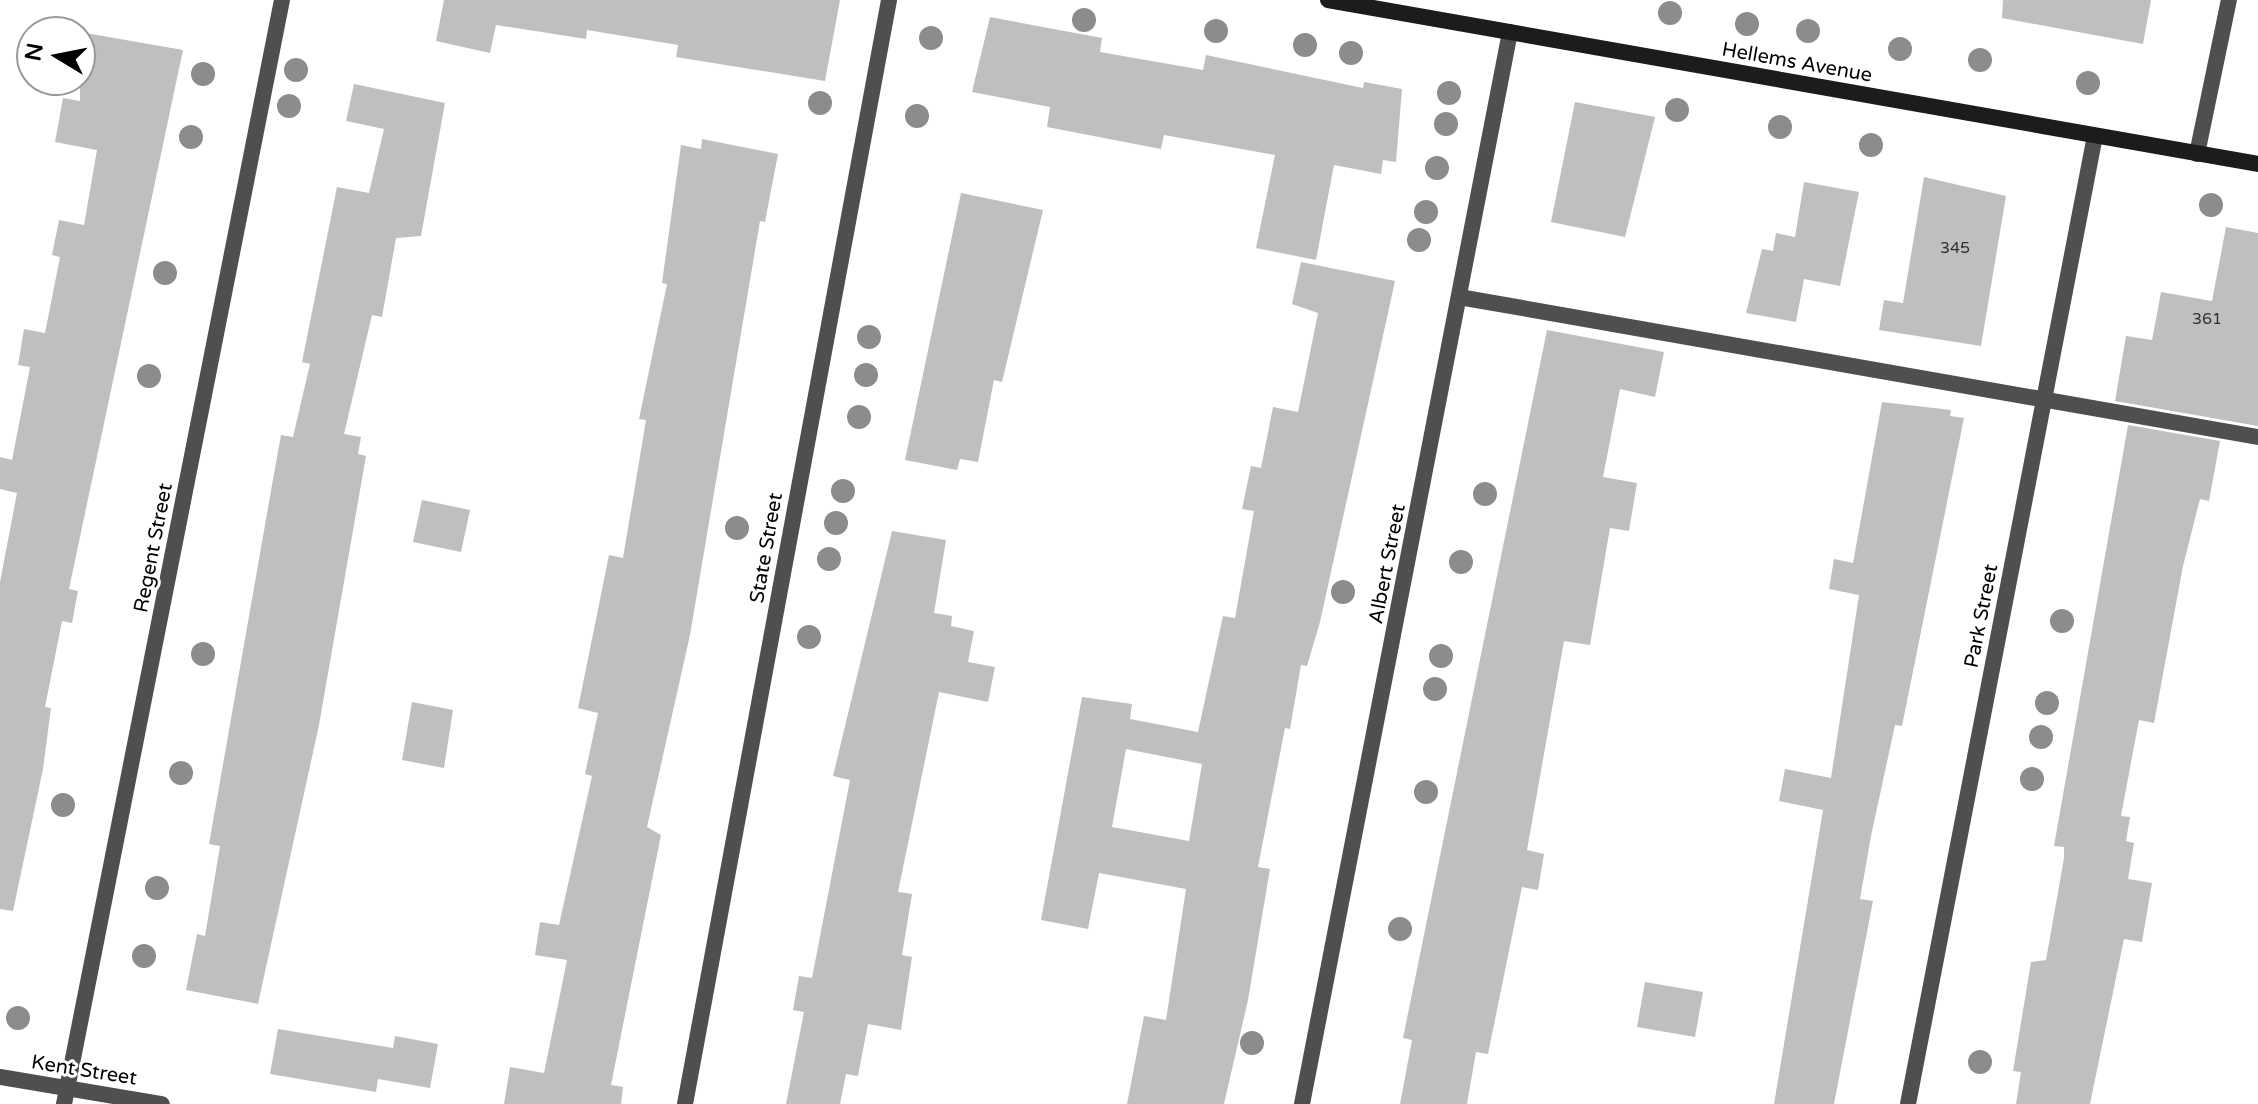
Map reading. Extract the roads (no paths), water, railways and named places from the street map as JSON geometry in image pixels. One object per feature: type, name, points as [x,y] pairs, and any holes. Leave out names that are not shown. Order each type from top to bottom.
[{"type":"street","name":"Regent Street","points":[[65,1096],[282,0]]},
{"type":"street","name":"State Street","points":[[685,1104],[889,0]]},
{"type":"street","name":"Hellems Avenue","points":[[1328,0],[2258,164]]},
{"type":"street","points":[[2197,154],[2229,0]]},
{"type":"street","name":"Albert Street","points":[[1302,1104],[1510,32]]},
{"type":"street","name":"Park Street","points":[[1908,1104],[2095,136]]},
{"type":"street","points":[[1459,297],[2258,437]]},
{"type":"street","name":"Kent Street","points":[[0,1077],[65,1096],[162,1104]]}]
